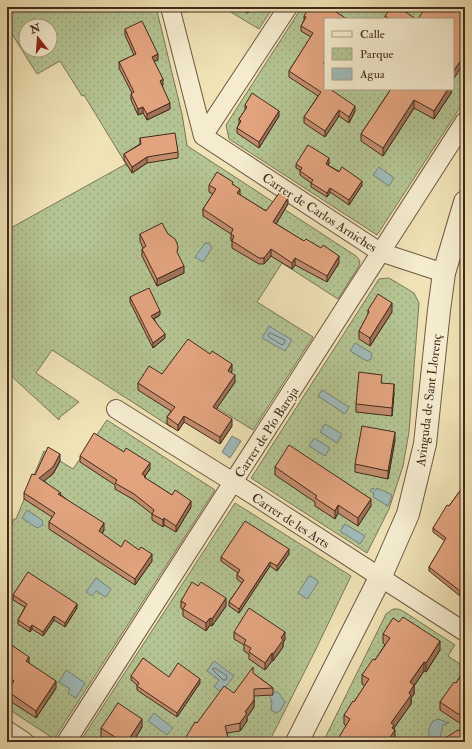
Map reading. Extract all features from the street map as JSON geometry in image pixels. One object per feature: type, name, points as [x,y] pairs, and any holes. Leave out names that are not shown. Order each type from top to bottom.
[{"type":"street","points":[[170,7],[203,136]]},
{"type":"street","points":[[203,136],[288,7]]},
{"type":"street","name":"Carrer de Pío Baroja","points":[[66,742],[465,121]]},
{"type":"street","name":"Carrer de Carlos Arniches","points":[[203,136],[380,252],[444,273]]},
{"type":"street","name":"Avinguda de Sant Llorenç","points":[[297,742],[380,578],[408,514],[424,451],[437,322],[444,273],[465,202]]},
{"type":"street","name":"Carrer de les Arts","points":[[116,408],[465,632]]},
{"type":"street","points":[[7,730],[25,742]]},
{"type":"green space","points":[[7,7],[156,7],[182,114],[187,145],[356,256],[360,261],[359,266],[338,299],[282,263],[257,302],[313,337],[253,430],[193,393],[171,427],[52,350],[36,373],[79,402],[60,417],[59,420],[7,372],[7,230],[126,164],[84,95],[82,96],[60,61],[37,74],[27,58],[58,58],[58,18],[18,18],[18,44],[7,26]]},
{"type":"green space","points":[[182,7],[273,7],[259,29],[224,8],[183,12]]},
{"type":"green space","points":[[302,7],[465,7],[465,100],[377,235],[229,139],[226,125]]},
{"type":"green space","points":[[389,278],[414,293],[419,303],[409,432],[403,466],[389,509],[367,553],[251,478],[379,279]]},
{"type":"green space","points":[[107,420],[215,490],[54,739],[7,708],[7,537],[44,451],[73,469]]},
{"type":"green space","points":[[235,503],[351,576],[269,742],[84,742],[81,740]]},
{"type":"green space","points":[[393,609],[403,611],[455,645],[448,656],[463,666],[465,664],[465,742],[323,742],[386,614]]},
{"type":"water","points":[[379,167],[394,178],[389,186],[373,175]]},
{"type":"water","points":[[205,243],[209,243],[212,248],[203,262],[195,257]]},
{"type":"water","points":[[269,326],[292,340],[285,351],[262,338]]},
{"type":"water","points":[[355,343],[372,353],[371,359],[367,361],[350,351]]},
{"type":"water","points":[[322,390],[349,407],[345,414],[318,396]]},
{"type":"water","points":[[325,424],[342,434],[337,443],[320,432]]},
{"type":"water","points":[[232,436],[241,441],[230,458],[222,452]]},
{"type":"water","points":[[314,438],[330,448],[325,456],[309,446]]},
{"type":"water","points":[[372,488],[376,490],[377,488],[392,495],[388,506],[373,497],[374,493],[370,491]]},
{"type":"water","points":[[27,510],[42,520],[43,525],[37,528],[22,518]]},
{"type":"water","points":[[345,524],[365,536],[360,544],[340,531]]},
{"type":"water","points":[[309,576],[318,581],[318,583],[307,599],[298,593]]},
{"type":"water","points":[[96,578],[111,589],[106,597],[96,591],[92,596],[86,592]]},
{"type":"water","points":[[214,661],[234,676],[222,692],[214,687],[219,680],[207,671]]},
{"type":"water","points":[[66,670],[85,683],[76,698],[68,693],[70,689],[59,682]]},
{"type":"water","points":[[275,692],[278,692],[285,702],[280,711],[276,713],[271,710],[272,703],[270,696]]},
{"type":"water","points":[[154,713],[173,728],[167,735],[148,721]]},
{"type":"water","points":[[438,719],[449,723],[443,725],[439,739],[435,741],[429,735],[429,729],[433,721]]},
{"type":"building","points":[[309,7],[328,7],[345,18],[324,18],[324,90],[331,90],[355,106],[349,117],[339,110],[325,131],[304,117],[321,92],[289,71],[313,33],[301,26],[306,17],[304,16]]},
{"type":"building","points":[[391,7],[398,7],[414,18],[388,18],[385,16]]},
{"type":"building","points":[[426,7],[465,7],[465,31],[460,38],[465,41],[465,54],[454,70],[454,18],[419,18]]},
{"type":"building","points":[[142,21],[158,54],[152,57],[163,79],[160,81],[170,103],[147,114],[143,107],[138,109],[131,94],[134,92],[119,62],[136,54],[125,29]]},
{"type":"building","points":[[390,90],[447,90],[434,111],[414,100],[383,148],[361,134]]},
{"type":"building","points":[[252,93],[279,111],[259,142],[237,128],[241,121],[239,119],[247,107],[245,105]]},
{"type":"building","points":[[175,133],[178,152],[147,157],[132,167],[124,154],[141,144],[140,138]]},
{"type":"building","points":[[308,145],[329,158],[326,164],[339,172],[342,167],[362,181],[349,200],[330,188],[327,193],[311,183],[313,180],[300,171],[302,168],[296,164]]},
{"type":"building","points":[[217,172],[233,182],[232,184],[240,189],[237,193],[266,211],[280,192],[288,198],[273,222],[304,241],[306,239],[321,248],[323,245],[339,256],[327,276],[295,258],[292,263],[271,249],[264,258],[259,258],[232,241],[234,236],[231,234],[233,229],[203,209],[216,189],[209,185]]},
{"type":"building","points":[[162,223],[168,234],[175,239],[178,247],[177,252],[184,266],[157,279],[142,249],[146,246],[140,234]]},
{"type":"building","points":[[149,288],[160,311],[151,316],[165,334],[153,343],[130,297]]},
{"type":"building","points":[[378,294],[392,303],[370,338],[359,331],[369,312],[368,310]]},
{"type":"building","points":[[188,339],[210,354],[212,351],[232,364],[228,371],[235,375],[213,407],[232,419],[220,437],[184,416],[178,425],[167,417],[175,407],[138,383],[149,366],[162,374]]},
{"type":"building","points":[[359,372],[382,375],[381,383],[394,384],[392,408],[356,404]]},
{"type":"building","points":[[463,393],[465,393],[465,428],[461,428]]},
{"type":"building","points":[[362,426],[395,432],[388,471],[355,464]]},
{"type":"building","points":[[94,433],[124,452],[126,448],[150,463],[142,474],[145,476],[144,477],[172,495],[175,490],[191,501],[176,526],[164,518],[163,520],[152,514],[154,510],[134,494],[115,483],[117,480],[80,456]]},
{"type":"building","points":[[289,445],[371,499],[358,518],[338,505],[335,511],[315,498],[317,496],[275,467]]},
{"type":"building","points":[[48,447],[60,454],[53,467],[39,478],[61,493],[58,494],[104,523],[99,531],[121,547],[125,540],[139,550],[141,547],[152,554],[135,579],[49,522],[55,513],[24,493],[32,474],[35,475]]},
{"type":"building","points":[[465,484],[465,584],[460,591],[429,567],[446,538],[433,528],[447,505],[449,506]]},
{"type":"building","points":[[245,521],[289,549],[277,566],[270,562],[239,609],[229,602],[244,580],[237,575],[240,570],[221,557]]},
{"type":"building","points":[[28,572],[77,604],[65,623],[54,616],[43,632],[32,625],[30,628],[18,620],[27,604],[13,595]]},
{"type":"building","points":[[192,582],[198,586],[201,582],[226,598],[212,619],[210,618],[206,623],[183,609],[186,604],[181,601]]},
{"type":"building","points":[[249,608],[285,632],[281,638],[283,640],[265,663],[249,652],[251,648],[244,644],[246,640],[234,632]]},
{"type":"building","points":[[403,617],[440,641],[426,663],[424,662],[410,682],[414,685],[409,693],[411,695],[391,723],[394,725],[392,728],[395,730],[387,742],[336,742],[350,719],[344,715],[369,679],[362,675],[373,659],[375,660],[390,638],[383,634],[393,618],[399,622]]},
{"type":"building","points":[[7,642],[29,657],[26,661],[56,681],[36,711],[7,691],[14,681],[7,676]]},
{"type":"building","points":[[143,658],[169,677],[178,663],[200,679],[177,713],[137,686],[139,683],[131,676]]},
{"type":"building","points":[[253,667],[253,673],[273,688],[254,689],[254,700],[245,712],[247,713],[240,723],[225,726],[228,738],[198,742],[183,742],[195,722],[197,723],[224,686],[234,693]]},
{"type":"building","points":[[465,669],[465,712],[458,714],[440,702],[454,682],[456,683]]},
{"type":"building","points":[[118,703],[142,719],[127,742],[118,742],[118,739],[101,728]]},
{"type":"building","points":[[458,730],[465,734],[465,742],[439,742]]}]
